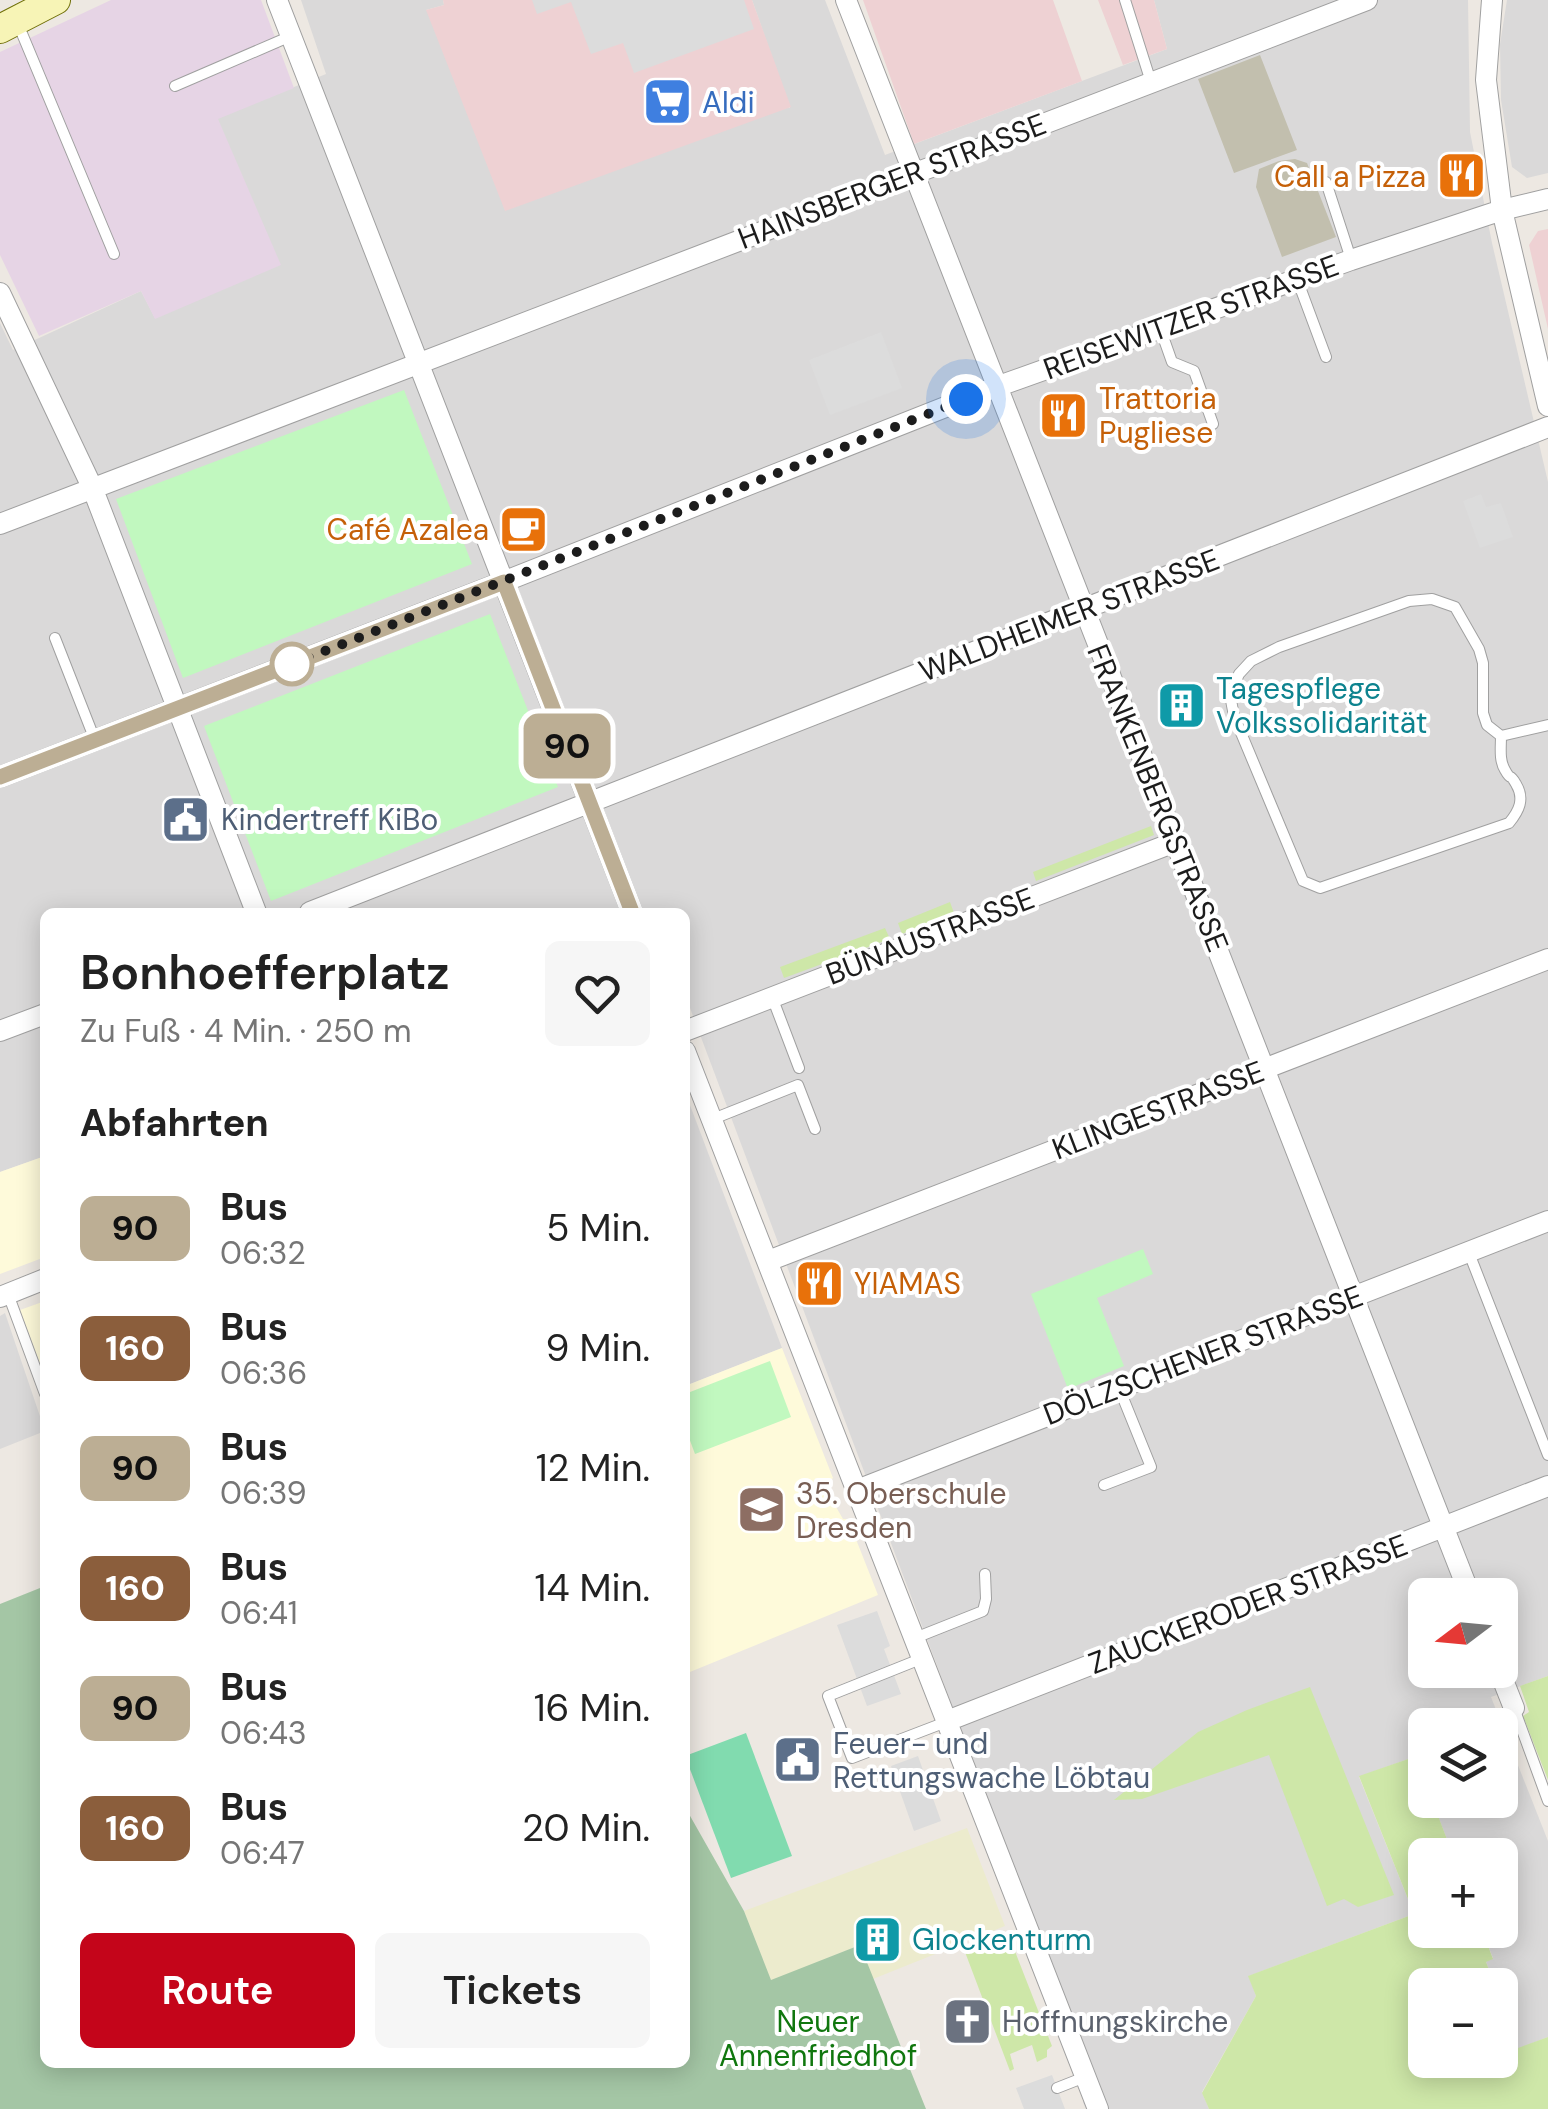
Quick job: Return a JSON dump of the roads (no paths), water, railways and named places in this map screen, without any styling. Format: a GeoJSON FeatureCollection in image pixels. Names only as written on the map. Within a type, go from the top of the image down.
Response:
{"type":"FeatureCollection","features":[{"type":"Feature","properties":{"kind":"main road"},"geometry":{"type":"LineString","coordinates":[[8,24],[56,0]]}},
{"type":"Feature","properties":{"kind":"street"},"geometry":{"type":"LineString","coordinates":[[277,0],[630,908]]}},
{"type":"Feature","properties":{"kind":"street","name":"FRANKENBERGSTRASSE"},"geometry":{"type":"LineString","coordinates":[[846,0],[1463,1578]]}},
{"type":"Feature","properties":{"kind":"street","name":"HAINSBERGER STRASSE"},"geometry":{"type":"LineString","coordinates":[[0,524],[1367,0]]}},
{"type":"Feature","properties":{"kind":"street"},"geometry":{"type":"LineString","coordinates":[[1492,0],[1486,80],[1502,210],[1548,406]]}},
{"type":"Feature","properties":{"kind":"street","name":"REISEWITZER STRASSE"},"geometry":{"type":"LineString","coordinates":[[0,776],[996,387],[1351,260],[1502,210],[1548,199]]}},
{"type":"Feature","properties":{"kind":"street"},"geometry":{"type":"LineString","coordinates":[[0,293],[92,487],[254,908]]}},
{"type":"Feature","properties":{"kind":"street","name":"WALDHEIMER STRASSE"},"geometry":{"type":"LineString","coordinates":[[320,908],[1548,427]]}},
{"type":"Feature","properties":{"kind":"street","name":"BÜNAUSTRASSE"},"geometry":{"type":"LineString","coordinates":[[690,1029],[1175,842]]}},
{"type":"Feature","properties":{"kind":"street","name":"KLINGESTRASSE"},"geometry":{"type":"LineString","coordinates":[[768,1260],[1548,959]]}},
{"type":"Feature","properties":{"kind":"street"},"geometry":{"type":"LineString","coordinates":[[0,1032],[40,1016]]}},
{"type":"Feature","properties":{"kind":"street"},"geometry":{"type":"LineString","coordinates":[[690,1064],[1098,2109]]}},
{"type":"Feature","properties":{"kind":"street","name":"DÖLZSCHENER STRASSE"},"geometry":{"type":"LineString","coordinates":[[857,1490],[1548,1221]]}},
{"type":"Feature","properties":{"kind":"street"},"geometry":{"type":"LineString","coordinates":[[4,1296],[40,1281]]}},
{"type":"Feature","properties":{"kind":"street","name":"ZAUCKERODER STRASSE"},"geometry":{"type":"LineString","coordinates":[[948,1721],[1548,1486]]}},
{"type":"Feature","properties":{"kind":"street"},"geometry":{"type":"LineString","coordinates":[[1506,1688],[1514,1708]]}},
{"type":"Feature","properties":{"kind":"lane"},"geometry":{"type":"LineString","coordinates":[[1124,0],[1151,82]]}},
{"type":"Feature","properties":{"kind":"lane"},"geometry":{"type":"LineString","coordinates":[[8,24],[114,254]]}},
{"type":"Feature","properties":{"kind":"lane"},"geometry":{"type":"LineString","coordinates":[[175,86],[291,36]]}},
{"type":"Feature","properties":{"kind":"lane"},"geometry":{"type":"LineString","coordinates":[[1326,182],[1351,260]]}},
{"type":"Feature","properties":{"kind":"lane"},"geometry":{"type":"LineString","coordinates":[[1297,279],[1326,357]]}},
{"type":"Feature","properties":{"kind":"lane"},"geometry":{"type":"LineString","coordinates":[[1160,328],[1172,362],[1194,372],[1213,424]]}},
{"type":"Feature","properties":{"kind":"lane"},"geometry":{"type":"LineString","coordinates":[[1432,599],[1455,607],[1479,649],[1487,725],[1501,736],[1501,758],[1521,797],[1519,811],[1509,823],[1320,888],[1303,881],[1234,716],[1230,694],[1239,674],[1251,661],[1279,647],[1408,601],[1432,599]]}},
{"type":"Feature","properties":{"kind":"lane"},"geometry":{"type":"LineString","coordinates":[[55,638],[94,740]]}},
{"type":"Feature","properties":{"kind":"lane"},"geometry":{"type":"LineString","coordinates":[[1501,736],[1548,725]]}},
{"type":"Feature","properties":{"kind":"lane"},"geometry":{"type":"LineString","coordinates":[[772,997],[799,1068]]}},
{"type":"Feature","properties":{"kind":"lane"},"geometry":{"type":"LineString","coordinates":[[713,1119],[798,1085],[814,1129]]}},
{"type":"Feature","properties":{"kind":"lane"},"geometry":{"type":"LineString","coordinates":[[1469,1252],[1548,1456]]}},
{"type":"Feature","properties":{"kind":"lane"},"geometry":{"type":"LineString","coordinates":[[4,1296],[40,1382]]}},
{"type":"Feature","properties":{"kind":"lane"},"geometry":{"type":"LineString","coordinates":[[1104,1485],[1151,1466],[1119,1388]]}},
{"type":"Feature","properties":{"kind":"lane"},"geometry":{"type":"LineString","coordinates":[[915,1638],[982,1611],[986,1599],[984,1574]]}},
{"type":"Feature","properties":{"kind":"lane"},"geometry":{"type":"LineString","coordinates":[[923,1658],[828,1696],[852,1758],[948,1721]]}},
{"type":"Feature","properties":{"kind":"lane"},"geometry":{"type":"LineString","coordinates":[[1518,1719],[1548,1801]]}},
{"type":"Feature","properties":{"kind":"lane"},"geometry":{"type":"LineString","coordinates":[[1057,2088],[1086,2077]]}},
{"type":"Feature","properties":{"kind":"place","name":"Aldi"},"geometry":{"type":"Point","coordinates":[667,102]}},
{"type":"Feature","properties":{"kind":"place","name":"Call a Pizza"},"geometry":{"type":"Point","coordinates":[1461,176]}},
{"type":"Feature","properties":{"kind":"place","name":"Trattoria Pugliese"},"geometry":{"type":"Point","coordinates":[1064,415]}},
{"type":"Feature","properties":{"kind":"place","name":"Café Azalea"},"geometry":{"type":"Point","coordinates":[524,529]}},
{"type":"Feature","properties":{"kind":"place","name":"Tagespflege Volkssolidarität"},"geometry":{"type":"Point","coordinates":[1181,705]}},
{"type":"Feature","properties":{"kind":"place","name":"Kindertreff KiBo"},"geometry":{"type":"Point","coordinates":[186,819]}},
{"type":"Feature","properties":{"kind":"place","name":"YIAMAS"},"geometry":{"type":"Point","coordinates":[819,1283]}},
{"type":"Feature","properties":{"kind":"place","name":"35. Oberschule Dresden"},"geometry":{"type":"Point","coordinates":[761,1510]}},
{"type":"Feature","properties":{"kind":"place","name":"Feuer- und Rettungswache Löbtau"},"geometry":{"type":"Point","coordinates":[798,1760]}},
{"type":"Feature","properties":{"kind":"place","name":"Glockenturm"},"geometry":{"type":"Point","coordinates":[877,1939]}},
{"type":"Feature","properties":{"kind":"place","name":"Hoffnungskirche"},"geometry":{"type":"Point","coordinates":[967,2021]}},
{"type":"Feature","properties":{"kind":"park label","name":"Neuer Annenfriedhof"},"geometry":{"type":"Point","coordinates":[818,2038]}}]}
